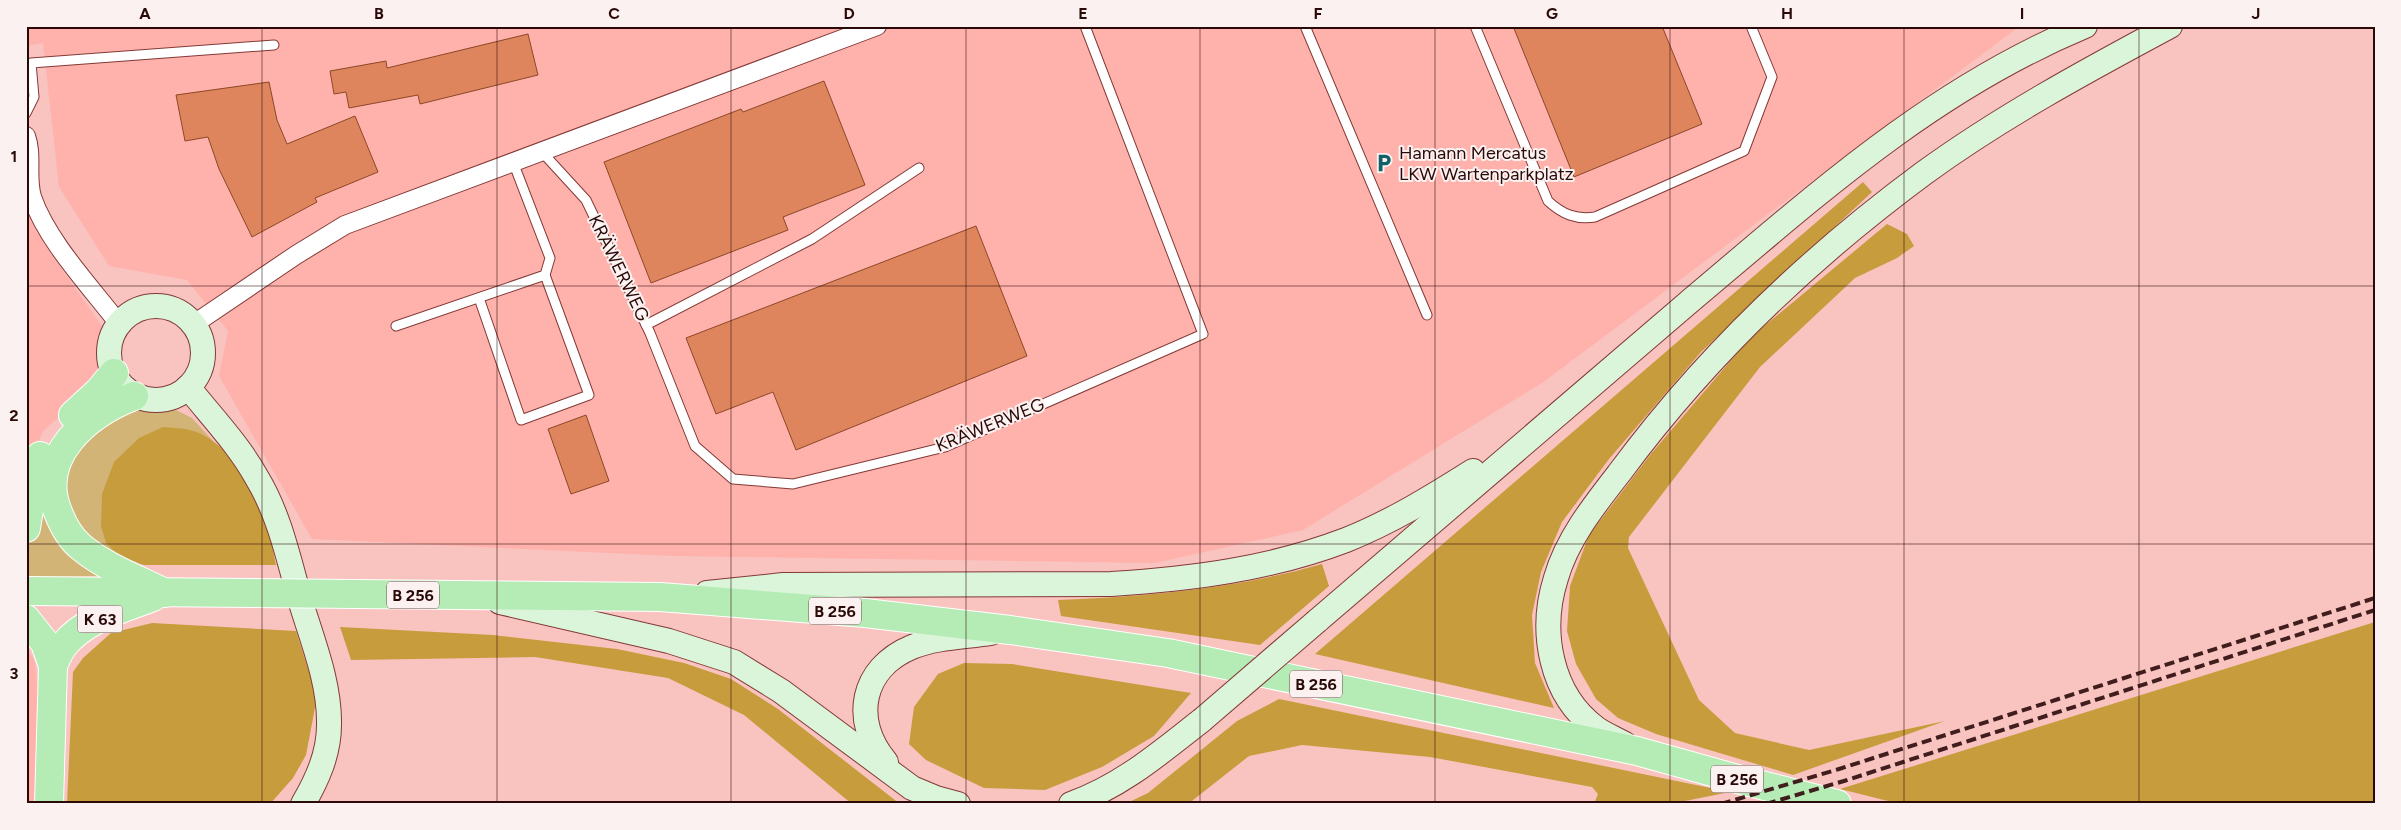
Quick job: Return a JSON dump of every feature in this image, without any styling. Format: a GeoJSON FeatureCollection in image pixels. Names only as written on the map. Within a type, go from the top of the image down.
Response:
{"type":"FeatureCollection","features":[{"type":"Feature","properties":{"kind":"main road"},"geometry":{"type":"LineString","coordinates":[[1072,804],[1107,789],[1127,777],[1202,720],[1542,427],[1863,156],[1950,96],[2030,50],[2085,26]]}},
{"type":"Feature","properties":{"kind":"main road"},"geometry":{"type":"LineString","coordinates":[[1637,751],[1598,729],[1581,715],[1558,678],[1548,636],[1551,596],[1558,570],[1577,534],[1604,492],[1645,438],[1703,371],[1788,284],[1830,248],[1926,172],[1982,134],[2037,99],[2170,26]]}},
{"type":"Feature","properties":{"kind":"main road"},"geometry":{"type":"LineString","coordinates":[[156,306],[175,309],[194,324],[202,342],[203,352],[199,372],[188,387],[171,397],[157,400],[134,396],[125,390],[110,363],[109,348],[113,332],[127,315],[138,309],[156,306]]}},
{"type":"Feature","properties":{"kind":"main road"},"geometry":{"type":"LineString","coordinates":[[26,528],[36,467],[40,455],[58,429],[114,373]]}},
{"type":"Feature","properties":{"kind":"main road"},"geometry":{"type":"LineString","coordinates":[[188,387],[244,457],[267,496],[278,524],[320,667],[330,725],[328,746],[322,768],[303,804]]}},
{"type":"Feature","properties":{"kind":"main road"},"geometry":{"type":"LineString","coordinates":[[134,396],[97,414],[71,439],[57,462],[51,486],[60,519],[68,533],[80,546],[108,565],[165,593]]}},
{"type":"Feature","properties":{"kind":"main road"},"geometry":{"type":"LineString","coordinates":[[660,597],[782,585],[1111,584],[1170,580],[1262,566],[1338,542],[1390,520],[1430,498],[1542,427]]}},
{"type":"Feature","properties":{"kind":"main road","name":"B 256"},"geometry":{"type":"LineString","coordinates":[[26,591],[660,597],[865,613],[1010,630],[1168,653],[1637,751],[1837,804]]}},
{"type":"Feature","properties":{"kind":"main road","name":"K 63"},"geometry":{"type":"LineString","coordinates":[[49,804],[53,666],[62,647],[73,636],[90,624],[165,593]]}},
{"type":"Feature","properties":{"kind":"main road"},"geometry":{"type":"LineString","coordinates":[[472,596],[669,641],[734,662],[781,691],[912,788],[936,798],[958,804]]}},
{"type":"Feature","properties":{"kind":"main road"},"geometry":{"type":"LineString","coordinates":[[26,619],[45,643],[53,666]]}},
{"type":"Feature","properties":{"kind":"main road"},"geometry":{"type":"LineString","coordinates":[[912,788],[877,752],[869,736],[865,722],[866,705],[869,689],[876,675],[898,655],[924,643],[1010,630]]}},
{"type":"Feature","properties":{"kind":"street"},"geometry":{"type":"LineString","coordinates":[[194,324],[296,255],[345,225],[877,26]]}},
{"type":"Feature","properties":{"kind":"street"},"geometry":{"type":"LineString","coordinates":[[26,136],[30,146],[32,195],[46,229],[119,324]]}},
{"type":"Feature","properties":{"kind":"lane","name":"KRÄWERWEG"},"geometry":{"type":"LineString","coordinates":[[542,152],[586,200],[646,325],[695,446],[733,479],[793,484],[945,446],[1203,334],[1085,26]]}},
{"type":"Feature","properties":{"kind":"lane"},"geometry":{"type":"LineString","coordinates":[[1306,26],[1427,315]]}},
{"type":"Feature","properties":{"kind":"lane"},"geometry":{"type":"LineString","coordinates":[[1475,26],[1548,201],[1557,209],[1582,220],[1596,217],[1744,152],[1772,77],[1751,26]]}},
{"type":"Feature","properties":{"kind":"lane"},"geometry":{"type":"LineString","coordinates":[[26,113],[34,97],[31,63],[274,45]]}},
{"type":"Feature","properties":{"kind":"lane"},"geometry":{"type":"LineString","coordinates":[[479,298],[521,420],[589,395],[545,275],[550,258],[513,162]]}},
{"type":"Feature","properties":{"kind":"lane"},"geometry":{"type":"LineString","coordinates":[[646,325],[812,239],[920,168]]}},
{"type":"Feature","properties":{"kind":"lane"},"geometry":{"type":"LineString","coordinates":[[396,326],[545,275]]}},
{"type":"Feature","properties":{"kind":"shaded area"},"geometry":{"type":"Polygon","coordinates":[[[26,26],[2020,26],[1542,383],[1303,530],[1155,563],[673,556],[312,539],[219,376],[228,331],[187,280],[109,266],[59,187],[43,43],[26,46],[26,26]]]}},
{"type":"Feature","properties":{"kind":"shaded area"},"geometry":{"type":"Polygon","coordinates":[[[1863,182],[1872,192],[1701,352],[1609,459],[1562,522],[1541,572],[1532,615],[1535,663],[1554,708],[1315,654],[1863,182]]]}},
{"type":"Feature","properties":{"kind":"shaded area"},"geometry":{"type":"Polygon","coordinates":[[[26,203],[49,251],[102,326],[99,371],[90,390],[43,431],[26,469],[26,203]]]}},
{"type":"Feature","properties":{"kind":"shaded area"},"geometry":{"type":"Polygon","coordinates":[[[1887,224],[1907,234],[1914,246],[1897,258],[1855,278],[1760,367],[1629,537],[1628,548],[1699,700],[1735,733],[1809,750],[1945,721],[1793,775],[1656,734],[1618,718],[1596,699],[1576,664],[1567,631],[1570,586],[1589,535],[1650,455],[1750,338],[1887,224]]]}},
{"type":"Feature","properties":{"kind":"shaded area"},"geometry":{"type":"Polygon","coordinates":[[[133,405],[153,409],[172,408],[192,418],[214,442],[191,430],[118,555],[144,565],[117,561],[70,524],[59,466],[71,444],[133,405]]]}},
{"type":"Feature","properties":{"kind":"shaded area"},"geometry":{"type":"Polygon","coordinates":[[[163,427],[180,428],[204,435],[228,455],[249,483],[257,498],[269,532],[276,565],[144,565],[118,555],[106,543],[101,526],[102,494],[114,462],[139,438],[163,427]]]}},
{"type":"Feature","properties":{"kind":"shaded area"},"geometry":{"type":"Polygon","coordinates":[[[38,490],[114,576],[26,577],[26,542],[30,536],[38,490]]]}},
{"type":"Feature","properties":{"kind":"shaded area"},"geometry":{"type":"Polygon","coordinates":[[[1322,564],[1329,586],[1260,645],[1061,616],[1058,600],[1191,590],[1256,580],[1322,564]]]}},
{"type":"Feature","properties":{"kind":"shaded area"},"geometry":{"type":"Polygon","coordinates":[[[2375,622],[2375,804],[1900,804],[1840,789],[2375,622]]]}},
{"type":"Feature","properties":{"kind":"shaded area"},"geometry":{"type":"Polygon","coordinates":[[[152,623],[296,631],[317,697],[306,755],[293,778],[270,804],[67,804],[73,672],[83,658],[111,633],[152,623]]]}},
{"type":"Feature","properties":{"kind":"shaded area"},"geometry":{"type":"Polygon","coordinates":[[[340,627],[493,635],[617,649],[684,663],[731,679],[778,709],[900,804],[852,804],[744,715],[668,678],[535,657],[351,660],[340,627]]]}},
{"type":"Feature","properties":{"kind":"shaded area"},"geometry":{"type":"Polygon","coordinates":[[[26,648],[34,659],[40,704],[34,804],[26,804],[26,648]]]}},
{"type":"Feature","properties":{"kind":"shaded area"},"geometry":{"type":"Polygon","coordinates":[[[964,663],[1012,664],[1191,693],[1154,736],[1102,767],[1045,790],[984,788],[926,760],[909,744],[914,707],[938,674],[964,663]]]}},
{"type":"Feature","properties":{"kind":"shaded area"},"geometry":{"type":"Polygon","coordinates":[[[1279,699],[1730,792],[1670,804],[1594,804],[1598,794],[1592,787],[1430,757],[1302,745],[1249,756],[1188,804],[1125,804],[1148,793],[1237,721],[1279,699]]]}},
{"type":"Feature","properties":{"kind":"building"},"geometry":{"type":"Polygon","coordinates":[[[1513,26],[1662,26],[1702,124],[1574,177],[1513,26]]]}},
{"type":"Feature","properties":{"kind":"building"},"geometry":{"type":"Polygon","coordinates":[[[528,34],[538,75],[420,104],[418,95],[349,108],[346,92],[334,94],[330,71],[386,61],[387,68],[528,34]]]}},
{"type":"Feature","properties":{"kind":"building"},"geometry":{"type":"Polygon","coordinates":[[[824,81],[865,185],[783,217],[788,230],[651,283],[604,162],[741,109],[743,112],[824,81]]]}},
{"type":"Feature","properties":{"kind":"building"},"geometry":{"type":"Polygon","coordinates":[[[269,82],[277,120],[287,144],[355,116],[378,172],[315,198],[317,202],[252,237],[219,169],[208,137],[185,141],[176,95],[269,82]]]}},
{"type":"Feature","properties":{"kind":"building"},"geometry":{"type":"Polygon","coordinates":[[[976,226],[1027,356],[796,450],[773,392],[716,414],[686,338],[976,226]]]}},
{"type":"Feature","properties":{"kind":"building"},"geometry":{"type":"Polygon","coordinates":[[[586,415],[609,481],[571,494],[548,429],[586,415]]]}},
{"type":"Feature","properties":{"kind":"railway"},"geometry":{"type":"LineString","coordinates":[[1721,804],[1839,769],[2375,598]]}},
{"type":"Feature","properties":{"kind":"railway"},"geometry":{"type":"LineString","coordinates":[[1766,804],[1844,781],[2375,610]]}},
{"type":"Feature","properties":{"kind":"place","name":"Hamann Mercatus LKW Wartenparkplatz"},"geometry":{"type":"Point","coordinates":[1384,163]}}]}
